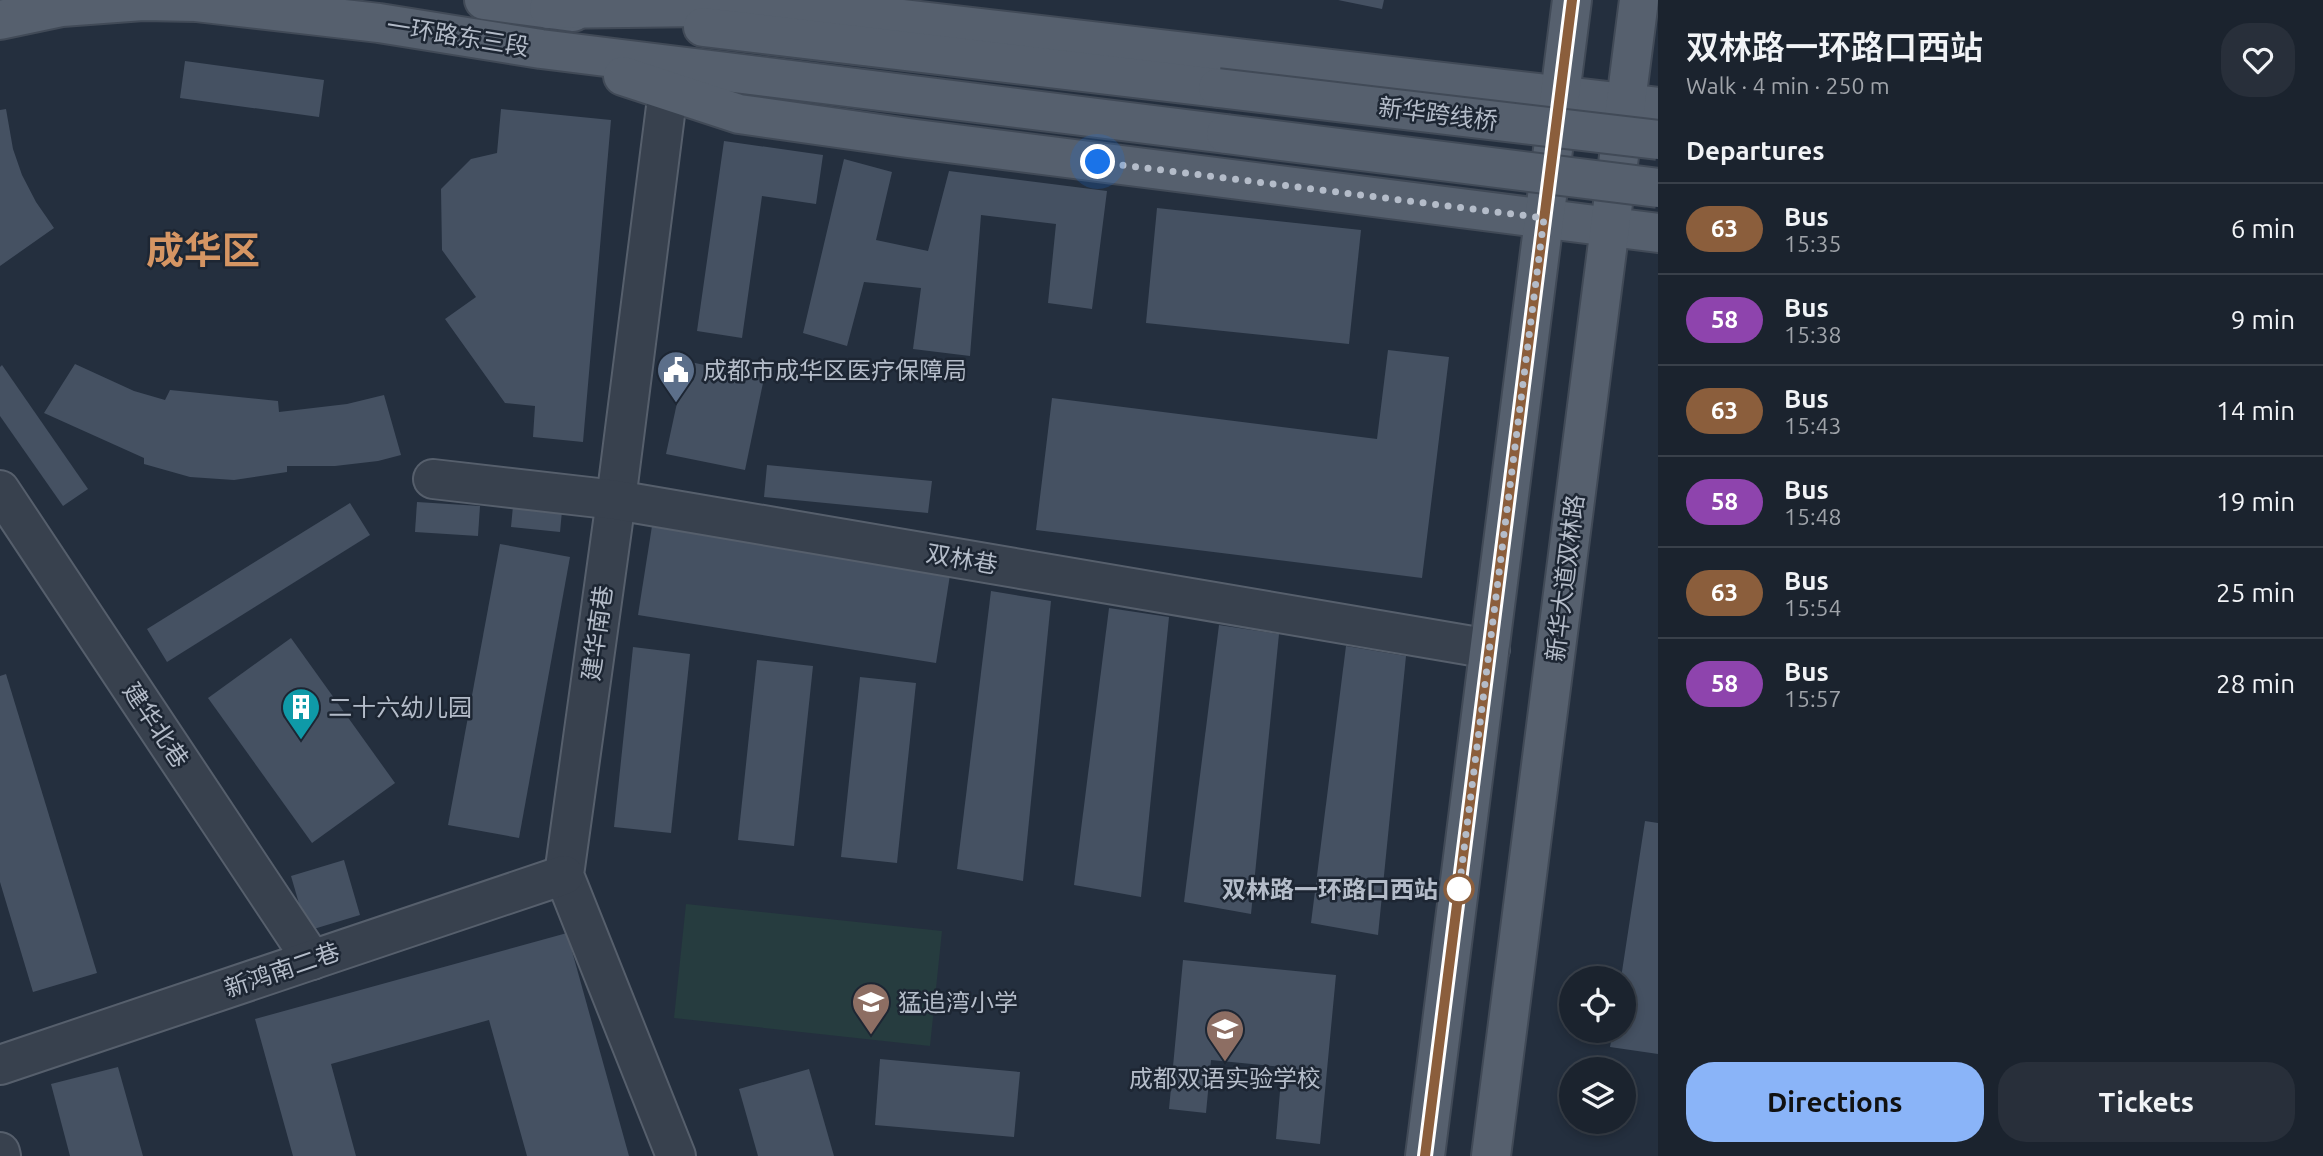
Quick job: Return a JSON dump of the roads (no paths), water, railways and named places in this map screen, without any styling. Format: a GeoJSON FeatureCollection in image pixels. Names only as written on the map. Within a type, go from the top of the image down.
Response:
{"type":"FeatureCollection","features":[{"type":"Feature","properties":{"kind":"main road","name":"一环路东三段"},"geometry":{"type":"LineString","coordinates":[[484,0],[548,9]]}},
{"type":"Feature","properties":{"kind":"main road"},"geometry":{"type":"LineString","coordinates":[[1425,1156],[1572,0]]}},
{"type":"Feature","properties":{"kind":"main road","name":"新华大道双林路"},"geometry":{"type":"LineString","coordinates":[[1491,1156],[1609,228],[1642,105],[1639,0]]}},
{"type":"Feature","properties":{"kind":"main road","name":"一环路东三段"},"geometry":{"type":"LineString","coordinates":[[0,20],[62,7],[143,1],[196,2],[379,23],[541,49]]}},
{"type":"Feature","properties":{"kind":"main road"},"geometry":{"type":"LineString","coordinates":[[548,9],[791,6],[1642,105]]}},
{"type":"Feature","properties":{"kind":"main road","name":"新华跨线桥"},"geometry":{"type":"LineString","coordinates":[[548,9],[1658,140]]}},
{"type":"Feature","properties":{"kind":"main road","name":"新华跨线桥"},"geometry":{"type":"LineString","coordinates":[[541,49],[1658,188]]}},
{"type":"Feature","properties":{"kind":"main road"},"geometry":{"type":"LineString","coordinates":[[541,49],[739,114],[1658,233]]}},
{"type":"Feature","properties":{"kind":"street","name":"建华南巷"},"geometry":{"type":"LineString","coordinates":[[668,91],[616,500],[564,875],[676,1156]]}},
{"type":"Feature","properties":{"kind":"street","name":"双林巷"},"geometry":{"type":"LineString","coordinates":[[433,479],[616,500],[1490,649]]}},
{"type":"Feature","properties":{"kind":"street","name":"建华北巷"},"geometry":{"type":"LineString","coordinates":[[0,490],[312,960]]}},
{"type":"Feature","properties":{"kind":"street","name":"新鸿南二巷"},"geometry":{"type":"LineString","coordinates":[[0,1065],[564,875]]}},
{"type":"Feature","properties":{"kind":"place","name":"成都市成华区医疗保障局"},"geometry":{"type":"Point","coordinates":[676,404]}},
{"type":"Feature","properties":{"kind":"place","name":"二十六幼儿园"},"geometry":{"type":"Point","coordinates":[301,741]}},
{"type":"Feature","properties":{"kind":"place","name":"双林路一环路口西站"},"geometry":{"type":"Point","coordinates":[1459,889]}},
{"type":"Feature","properties":{"kind":"place","name":"猛追湾小学"},"geometry":{"type":"Point","coordinates":[871,1036]}},
{"type":"Feature","properties":{"kind":"place","name":"成都双语实验学校"},"geometry":{"type":"Point","coordinates":[1225,1063]}},
{"type":"Feature","properties":{"kind":"district","name":"成华区"},"geometry":{"type":"Point","coordinates":[203,250]}}]}
